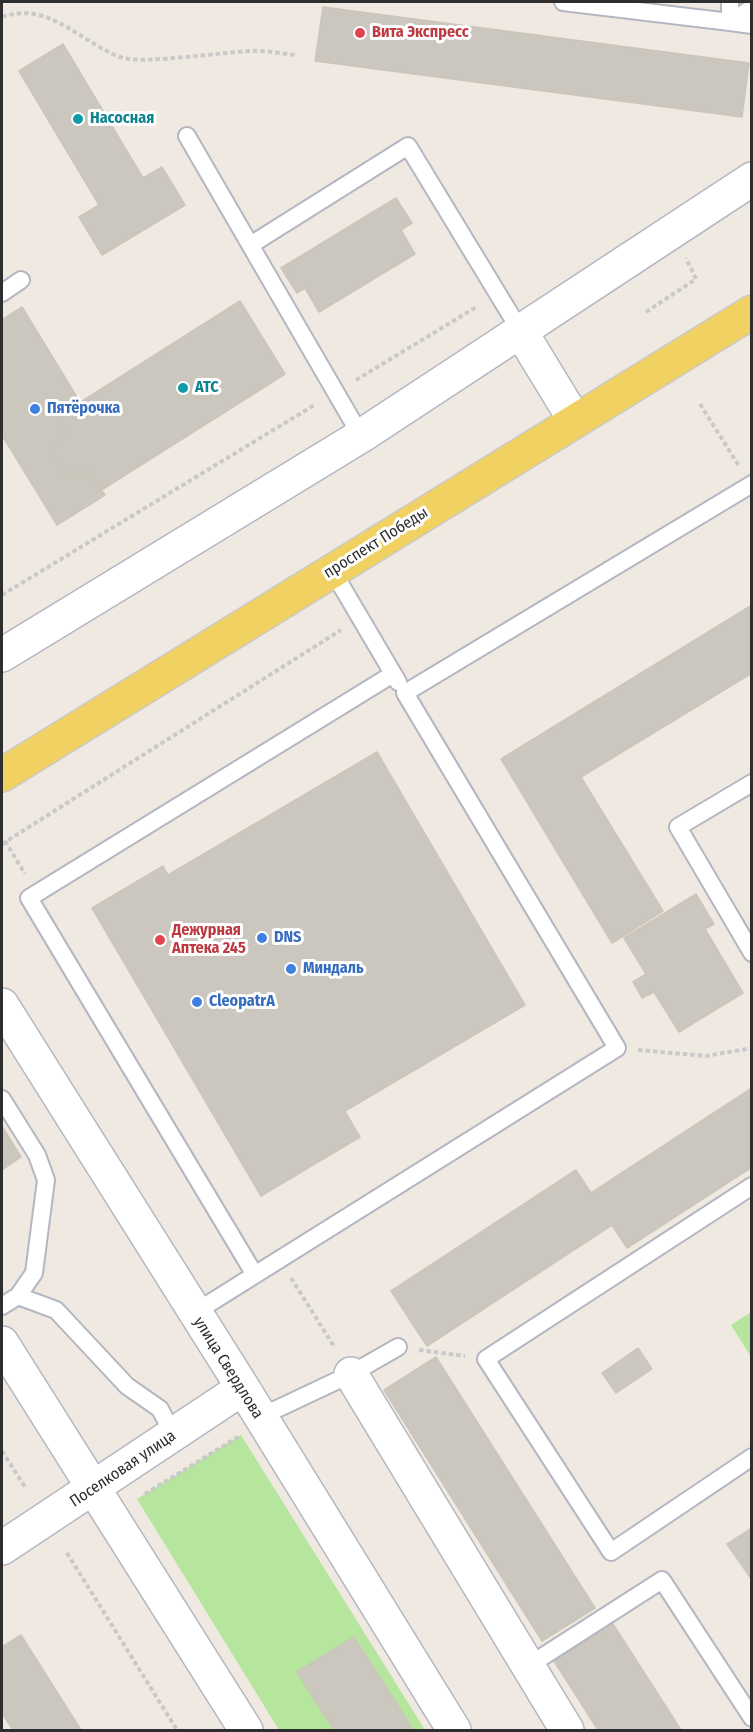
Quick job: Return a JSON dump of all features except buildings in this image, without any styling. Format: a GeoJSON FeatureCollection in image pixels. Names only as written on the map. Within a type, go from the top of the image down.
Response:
{"type":"FeatureCollection","features":[{"type":"Feature","properties":{"kind":"main road","name":"проспект Победы"},"geometry":{"type":"LineString","coordinates":[[2,775],[574,419],[752,312]]}},
{"type":"Feature","properties":{"kind":"street"},"geometry":{"type":"LineString","coordinates":[[2,655],[361,436],[752,179]]}},
{"type":"Feature","properties":{"kind":"street"},"geometry":{"type":"LineString","coordinates":[[521,332],[574,419]]}},
{"type":"Feature","properties":{"kind":"street","name":"улица Свердлова"},"geometry":{"type":"LineString","coordinates":[[2,1005],[243,1389],[250,1426],[454,1731]]}},
{"type":"Feature","properties":{"kind":"street"},"geometry":{"type":"LineString","coordinates":[[2,1343],[246,1731]]}},
{"type":"Feature","properties":{"kind":"street"},"geometry":{"type":"LineString","coordinates":[[351,1374],[567,1731]]}},
{"type":"Feature","properties":{"kind":"street","name":"Поселковая улица"},"geometry":{"type":"LineString","coordinates":[[2,1548],[243,1389]]}},
{"type":"Feature","properties":{"kind":"lane"},"geometry":{"type":"LineString","coordinates":[[563,2],[752,25]]}},
{"type":"Feature","properties":{"kind":"lane"},"geometry":{"type":"LineString","coordinates":[[730,2],[730,22]]}},
{"type":"Feature","properties":{"kind":"lane"},"geometry":{"type":"LineString","coordinates":[[730,22],[752,8]]}},
{"type":"Feature","properties":{"kind":"lane"},"geometry":{"type":"LineString","coordinates":[[188,136],[361,436]]}},
{"type":"Feature","properties":{"kind":"lane"},"geometry":{"type":"LineString","coordinates":[[252,244],[408,146],[521,332]]}},
{"type":"Feature","properties":{"kind":"lane"},"geometry":{"type":"LineString","coordinates":[[2,293],[21,280]]}},
{"type":"Feature","properties":{"kind":"lane"},"geometry":{"type":"LineString","coordinates":[[405,693],[751,484]]}},
{"type":"Feature","properties":{"kind":"lane"},"geometry":{"type":"LineString","coordinates":[[194,1313],[617,1048],[332,570]]}},
{"type":"Feature","properties":{"kind":"lane"},"geometry":{"type":"LineString","coordinates":[[255,1275],[29,898],[393,674]]}},
{"type":"Feature","properties":{"kind":"lane"},"geometry":{"type":"LineString","coordinates":[[752,783],[678,827],[752,953]]}},
{"type":"Feature","properties":{"kind":"lane"},"geometry":{"type":"LineString","coordinates":[[2,1099],[37,1155],[46,1180],[34,1273],[18,1296],[2,1306]]}},
{"type":"Feature","properties":{"kind":"lane"},"geometry":{"type":"LineString","coordinates":[[752,1186],[486,1359],[611,1552],[752,1457]]}},
{"type":"Feature","properties":{"kind":"lane"},"geometry":{"type":"LineString","coordinates":[[18,1296],[56,1310],[127,1386],[160,1409],[174,1434]]}},
{"type":"Feature","properties":{"kind":"lane"},"geometry":{"type":"LineString","coordinates":[[250,1426],[398,1347]]}},
{"type":"Feature","properties":{"kind":"lane"},"geometry":{"type":"LineString","coordinates":[[528,1666],[662,1580],[752,1718]]}},
{"type":"Feature","properties":{"kind":"path"},"geometry":{"type":"LineString","coordinates":[[2,17],[30,12],[68,26],[101,48],[125,58],[255,50],[297,55]]}},
{"type":"Feature","properties":{"kind":"path"},"geometry":{"type":"LineString","coordinates":[[646,312],[696,279],[681,247]]}},
{"type":"Feature","properties":{"kind":"path"},"geometry":{"type":"LineString","coordinates":[[2,595],[497,295]]}},
{"type":"Feature","properties":{"kind":"path"},"geometry":{"type":"LineString","coordinates":[[700,404],[751,484]]}},
{"type":"Feature","properties":{"kind":"path"},"geometry":{"type":"LineString","coordinates":[[36,893],[3,842],[360,619]]}},
{"type":"Feature","properties":{"kind":"path"},"geometry":{"type":"LineString","coordinates":[[617,1048],[706,1056],[752,1048]]}},
{"type":"Feature","properties":{"kind":"path"},"geometry":{"type":"LineString","coordinates":[[280,1259],[351,1374]]}},
{"type":"Feature","properties":{"kind":"path"},"geometry":{"type":"LineString","coordinates":[[398,1347],[486,1359]]}},
{"type":"Feature","properties":{"kind":"path"},"geometry":{"type":"LineString","coordinates":[[136,1499],[250,1426]]}},
{"type":"Feature","properties":{"kind":"path"},"geometry":{"type":"LineString","coordinates":[[2,1451],[25,1487]]}},
{"type":"Feature","properties":{"kind":"path"},"geometry":{"type":"LineString","coordinates":[[67,1552],[177,1731]]}},
{"type":"Feature","properties":{"kind":"green space"},"geometry":{"type":"Polygon","coordinates":[[[751,1312],[751,1357],[731,1325],[751,1312]]]}},
{"type":"Feature","properties":{"kind":"green space"},"geometry":{"type":"Polygon","coordinates":[[[241,1435],[425,1730],[279,1730],[137,1499],[241,1435]]]}},
{"type":"Feature","properties":{"kind":"place","name":"Вита Экспресс"},"geometry":{"type":"Point","coordinates":[360,33]}},
{"type":"Feature","properties":{"kind":"place","name":"Насосная"},"geometry":{"type":"Point","coordinates":[78,119]}},
{"type":"Feature","properties":{"kind":"place","name":"АТС"},"geometry":{"type":"Point","coordinates":[183,388]}},
{"type":"Feature","properties":{"kind":"place","name":"Пятёрочка"},"geometry":{"type":"Point","coordinates":[35,409]}},
{"type":"Feature","properties":{"kind":"place","name":"DNS"},"geometry":{"type":"Point","coordinates":[262,938]}},
{"type":"Feature","properties":{"kind":"place","name":"Дежурная Аптека 245"},"geometry":{"type":"Point","coordinates":[160,940]}},
{"type":"Feature","properties":{"kind":"place","name":"Миндаль"},"geometry":{"type":"Point","coordinates":[291,969]}},
{"type":"Feature","properties":{"kind":"place","name":"CleopatrA"},"geometry":{"type":"Point","coordinates":[197,1002]}}]}
